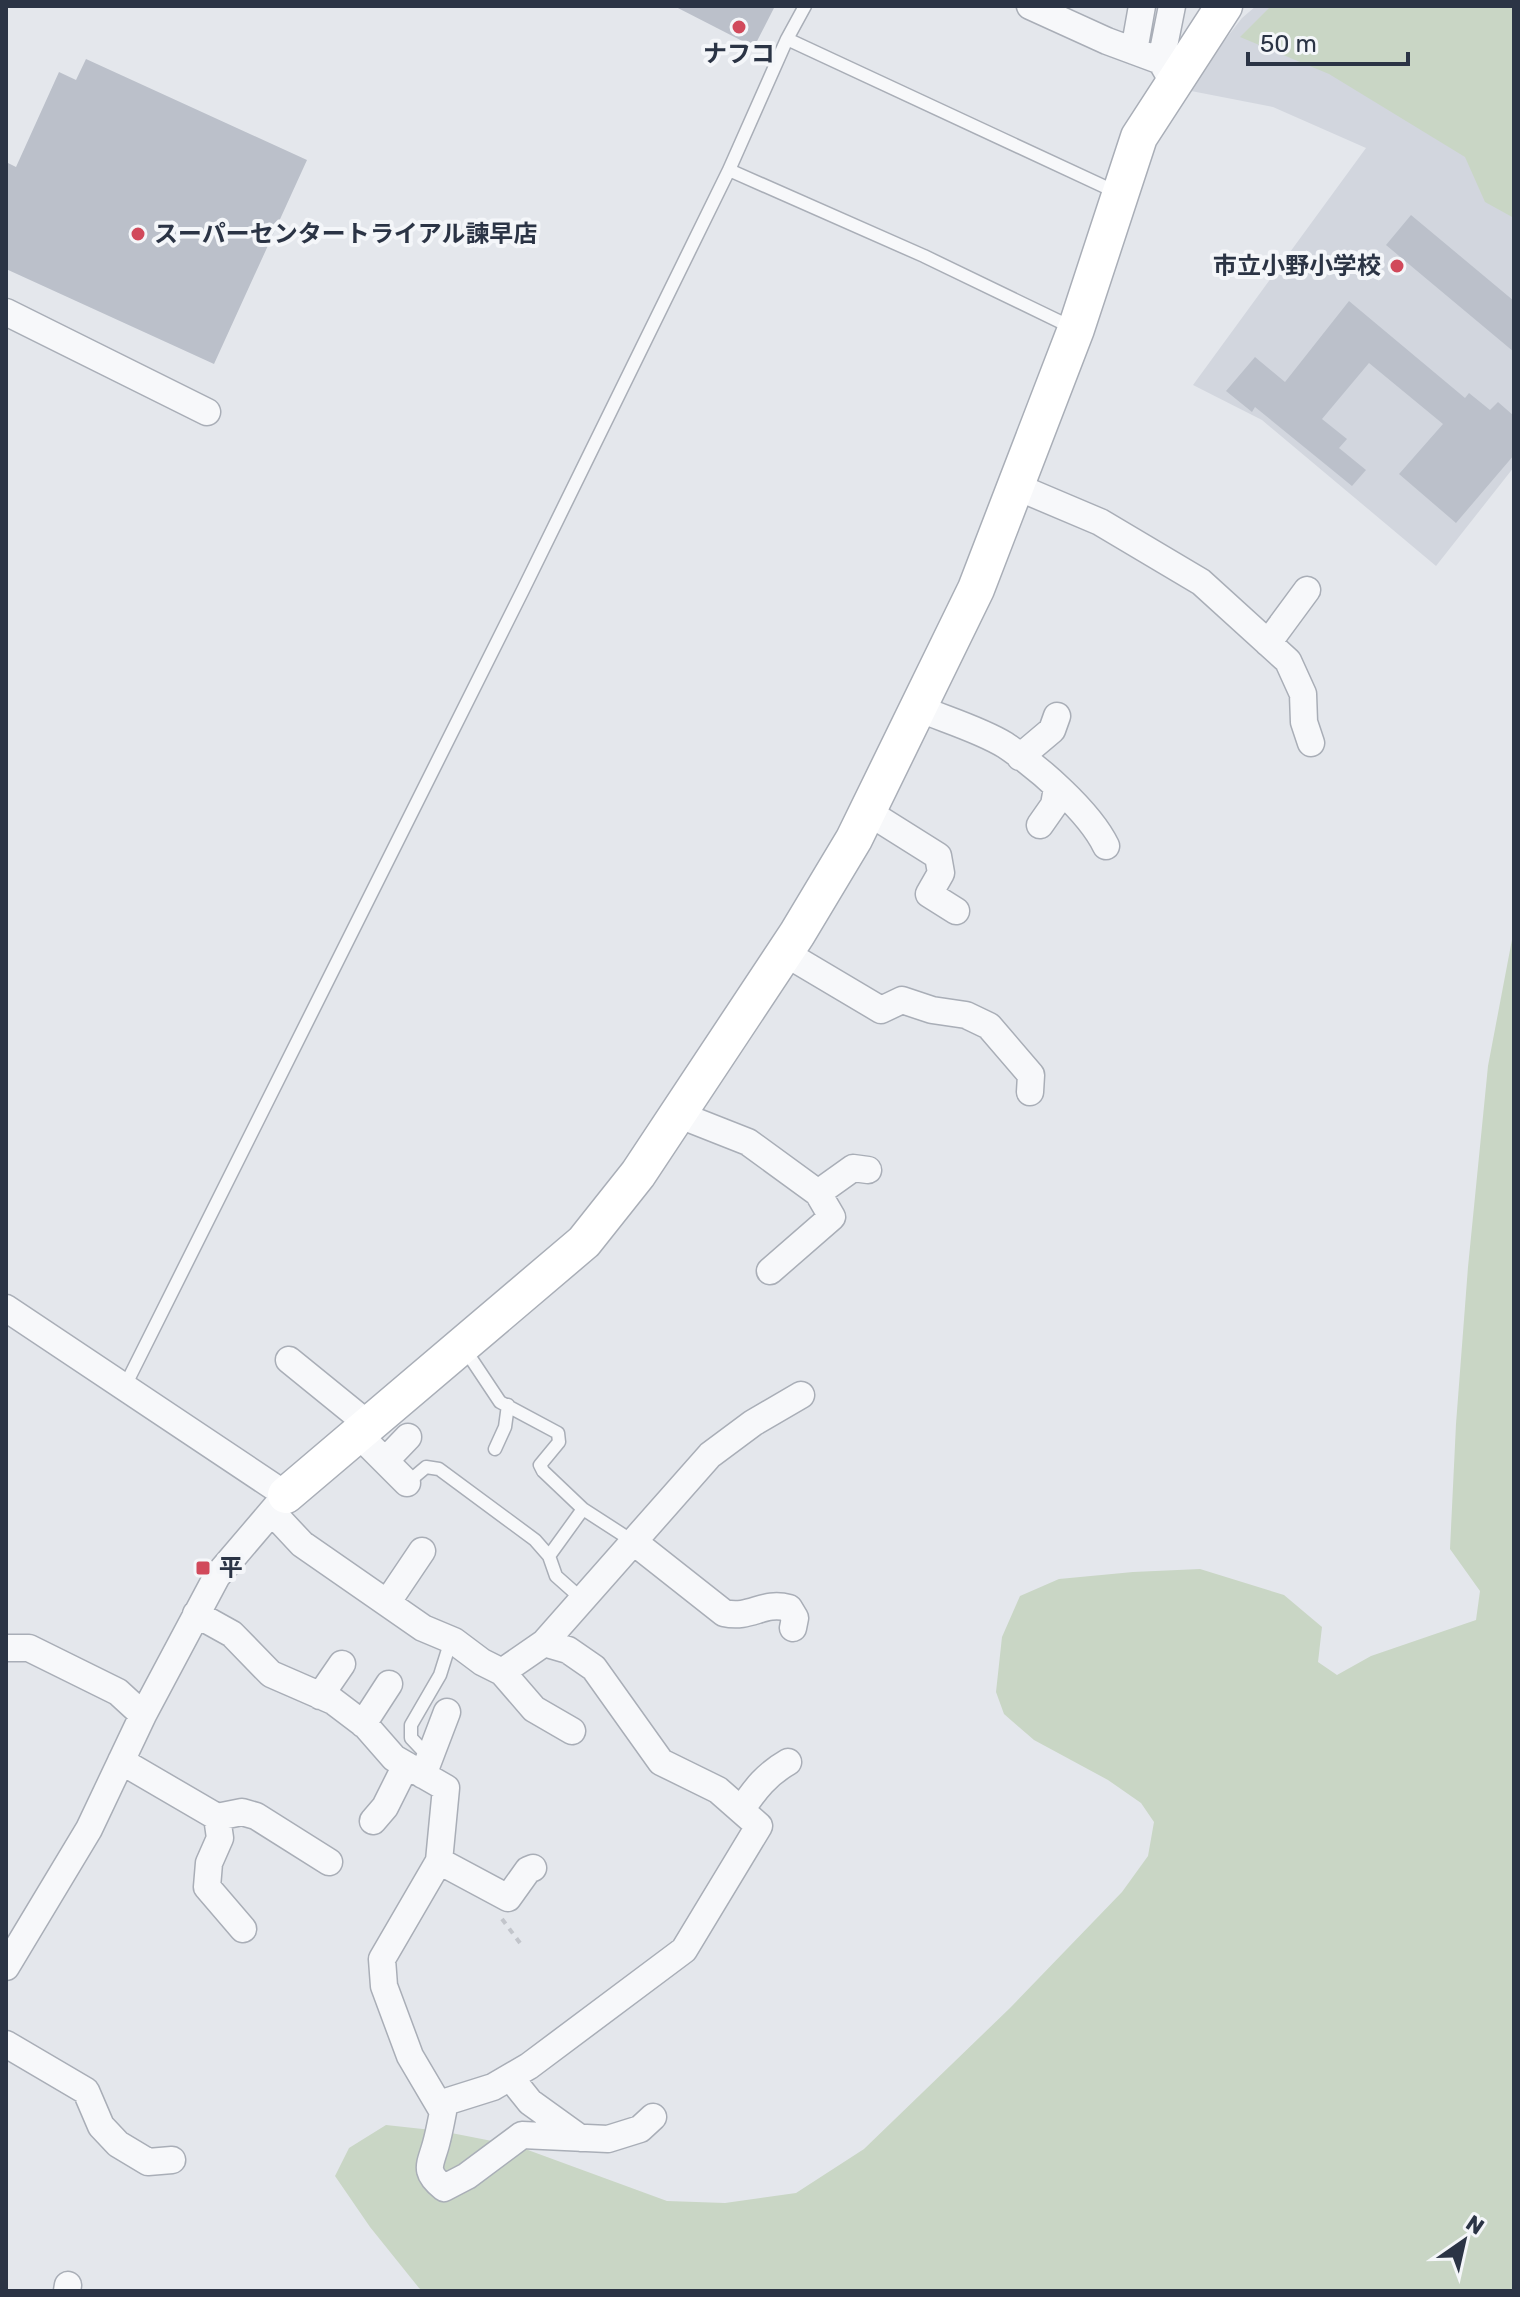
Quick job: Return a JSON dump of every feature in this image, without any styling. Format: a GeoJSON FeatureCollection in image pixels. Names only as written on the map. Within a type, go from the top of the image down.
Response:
{"type":"FeatureCollection","features":[{"type":"Feature","properties":{"kind":"street"},"geometry":{"type":"LineString","coordinates":[[1030,6],[1134,51],[1167,71]]}},
{"type":"Feature","properties":{"kind":"street"},"geometry":{"type":"LineString","coordinates":[[1134,51],[1142,6]]}},
{"type":"Feature","properties":{"kind":"street"},"geometry":{"type":"LineString","coordinates":[[1167,71],[1172,6]]}},
{"type":"Feature","properties":{"kind":"street"},"geometry":{"type":"LineString","coordinates":[[6,1967],[89,1829],[143,1715],[217,1576],[279,1504],[584,1242],[638,1174],[785,953],[854,839],[976,589],[1076,329],[1119,192],[1167,71],[1224,6]]}},
{"type":"Feature","properties":{"kind":"street"},"geometry":{"type":"LineString","coordinates":[[6,312],[207,412]]}},
{"type":"Feature","properties":{"kind":"street"},"geometry":{"type":"LineString","coordinates":[[1015,486],[1100,522],[1201,582],[1288,661],[1303,694],[1304,722],[1311,743]]}},
{"type":"Feature","properties":{"kind":"street"},"geometry":{"type":"LineString","coordinates":[[1268,643],[1307,590]]}},
{"type":"Feature","properties":{"kind":"street"},"geometry":{"type":"LineString","coordinates":[[918,708],[1003,744],[1057,788],[1097,828],[1106,846]]}},
{"type":"Feature","properties":{"kind":"street"},"geometry":{"type":"LineString","coordinates":[[1020,757],[1052,730],[1057,716]]}},
{"type":"Feature","properties":{"kind":"street"},"geometry":{"type":"LineString","coordinates":[[1040,825],[1054,805],[1057,788]]}},
{"type":"Feature","properties":{"kind":"street"},"geometry":{"type":"LineString","coordinates":[[868,812],[938,856],[941,873],[929,894],[956,911]]}},
{"type":"Feature","properties":{"kind":"street"},"geometry":{"type":"LineString","coordinates":[[785,953],[881,1010],[902,1000],[932,1010],[966,1015],[989,1026],[1031,1075],[1030,1092]]}},
{"type":"Feature","properties":{"kind":"street"},"geometry":{"type":"LineString","coordinates":[[677,1114],[748,1142],[818,1193],[832,1217],[770,1271]]}},
{"type":"Feature","properties":{"kind":"street"},"geometry":{"type":"LineString","coordinates":[[818,1193],[853,1168],[868,1170]]}},
{"type":"Feature","properties":{"kind":"street"},"geometry":{"type":"LineString","coordinates":[[6,1308],[125,1386],[279,1504],[302,1544],[423,1628],[451,1640],[502,1672],[534,1709],[572,1731]]}},
{"type":"Feature","properties":{"kind":"street"},"geometry":{"type":"LineString","coordinates":[[289,1360],[363,1430],[385,1461],[407,1483]]}},
{"type":"Feature","properties":{"kind":"street"},"geometry":{"type":"LineString","coordinates":[[502,1672],[544,1643],[710,1455],[753,1423],[801,1395]]}},
{"type":"Feature","properties":{"kind":"street"},"geometry":{"type":"LineString","coordinates":[[385,1461],[408,1437]]}},
{"type":"Feature","properties":{"kind":"street"},"geometry":{"type":"LineString","coordinates":[[634,1542],[724,1613],[740,1617],[774,1604],[789,1608],[795,1618],[793,1628]]}},
{"type":"Feature","properties":{"kind":"street"},"geometry":{"type":"LineString","coordinates":[[387,1603],[422,1551]]}},
{"type":"Feature","properties":{"kind":"street"},"geometry":{"type":"LineString","coordinates":[[196,1614],[232,1634],[271,1674],[333,1701],[363,1724],[394,1758],[419,1766],[446,1788],[439,1861],[382,1959],[384,1986],[405,2042],[443,2112],[428,2165],[433,2179],[444,2188],[467,2176],[522,2135],[608,2139],[640,2129],[653,2117]]}},
{"type":"Feature","properties":{"kind":"street"},"geometry":{"type":"LineString","coordinates":[[439,2104],[493,2087],[529,2066],[684,1950],[759,1826],[718,1790],[661,1762],[594,1668],[568,1650],[544,1643]]}},
{"type":"Feature","properties":{"kind":"street"},"geometry":{"type":"LineString","coordinates":[[6,1648],[29,1648],[118,1692],[143,1715]]}},
{"type":"Feature","properties":{"kind":"street"},"geometry":{"type":"LineString","coordinates":[[320,1696],[342,1664]]}},
{"type":"Feature","properties":{"kind":"street"},"geometry":{"type":"LineString","coordinates":[[363,1724],[389,1684]]}},
{"type":"Feature","properties":{"kind":"street"},"geometry":{"type":"LineString","coordinates":[[373,1821],[419,1766],[447,1712]]}},
{"type":"Feature","properties":{"kind":"street"},"geometry":{"type":"LineString","coordinates":[[121,1761],[217,1817],[242,1812],[256,1816],[329,1862]]}},
{"type":"Feature","properties":{"kind":"street"},"geometry":{"type":"LineString","coordinates":[[742,1809],[755,1789],[788,1762]]}},
{"type":"Feature","properties":{"kind":"street"},"geometry":{"type":"LineString","coordinates":[[217,1817],[220,1838],[209,1863],[207,1887],[243,1929]]}},
{"type":"Feature","properties":{"kind":"street"},"geometry":{"type":"LineString","coordinates":[[439,1861],[508,1898],[528,1870],[533,1868]]}},
{"type":"Feature","properties":{"kind":"street"},"geometry":{"type":"LineString","coordinates":[[6,2044],[86,2091],[101,2126],[118,2144],[148,2162],[172,2160]]}},
{"type":"Feature","properties":{"kind":"street"},"geometry":{"type":"LineString","coordinates":[[510,2077],[530,2102],[580,2138]]}},
{"type":"Feature","properties":{"kind":"lane"},"geometry":{"type":"LineString","coordinates":[[125,1386],[523,590],[729,170],[787,39],[805,6]]}},
{"type":"Feature","properties":{"kind":"lane"},"geometry":{"type":"LineString","coordinates":[[787,39],[1119,192]]}},
{"type":"Feature","properties":{"kind":"lane"},"geometry":{"type":"LineString","coordinates":[[729,170],[924,256],[1076,329]]}},
{"type":"Feature","properties":{"kind":"lane"},"geometry":{"type":"LineString","coordinates":[[463,1345],[500,1402],[558,1433],[559,1442],[540,1465],[543,1471],[583,1509],[634,1542]]}},
{"type":"Feature","properties":{"kind":"lane"},"geometry":{"type":"LineString","coordinates":[[495,1449],[505,1427],[508,1405]]}},
{"type":"Feature","properties":{"kind":"lane"},"geometry":{"type":"LineString","coordinates":[[407,1483],[426,1467],[439,1469],[535,1540],[549,1556],[556,1576],[583,1600]]}},
{"type":"Feature","properties":{"kind":"lane"},"geometry":{"type":"LineString","coordinates":[[549,1556],[583,1509]]}},
{"type":"Feature","properties":{"kind":"lane"},"geometry":{"type":"LineString","coordinates":[[419,1766],[411,1738],[411,1725],[440,1675],[451,1640]]}},
{"type":"Feature","properties":{"kind":"shaded area","name":"市立小野小学校"},"geometry":{"type":"Polygon","coordinates":[[[1256,6],[1514,6],[1514,467],[1436,566],[1262,420],[1193,385],[1366,148],[1273,107],[1186,90],[1242,18],[1256,6]]]}},
{"type":"Feature","properties":{"kind":"green space"},"geometry":{"type":"Polygon","coordinates":[[[1271,6],[1514,6],[1514,218],[1485,202],[1465,157],[1329,74],[1240,37],[1271,6]]]}},
{"type":"Feature","properties":{"kind":"green space"},"geometry":{"type":"Polygon","coordinates":[[[1514,929],[1514,2291],[423,2291],[419,2288],[370,2227],[335,2176],[349,2148],[386,2125],[441,2131],[517,2146],[667,2201],[725,2203],[796,2193],[864,2149],[1010,2008],[1122,1892],[1148,1856],[1154,1822],[1141,1803],[1108,1780],[1034,1740],[1004,1714],[996,1692],[1002,1637],[1020,1596],[1059,1579],[1200,1569],[1284,1595],[1322,1627],[1318,1662],[1337,1675],[1371,1656],[1476,1620],[1480,1591],[1450,1549],[1456,1424],[1488,1066],[1514,929]]]}},
{"type":"Feature","properties":{"kind":"building","name":"ナフコ"},"geometry":{"type":"Polygon","coordinates":[[[674,6],[775,6],[754,47],[674,6]]]}},
{"type":"Feature","properties":{"kind":"building"},"geometry":{"type":"Polygon","coordinates":[[[86,59],[307,160],[214,364],[6,269],[6,162],[16,167],[59,72],[76,80],[86,59]]]}},
{"type":"Feature","properties":{"kind":"building"},"geometry":{"type":"Polygon","coordinates":[[[1411,215],[1514,301],[1514,352],[1386,245],[1411,215]]]}},
{"type":"Feature","properties":{"kind":"building"},"geometry":{"type":"Polygon","coordinates":[[[1349,301],[1465,398],[1469,393],[1490,410],[1498,402],[1514,416],[1514,455],[1456,523],[1399,474],[1443,424],[1369,363],[1322,419],[1347,439],[1339,448],[1366,470],[1352,486],[1255,407],[1252,412],[1226,391],[1255,357],[1285,382],[1349,301]]]}},
{"type":"Feature","properties":{"kind":"place","name":"ナフコ"},"geometry":{"type":"Point","coordinates":[739,27]}},
{"type":"Feature","properties":{"kind":"place","name":"スーパーセンタートライアル諫早店"},"geometry":{"type":"Point","coordinates":[138,234]}},
{"type":"Feature","properties":{"kind":"place","name":"市立小野小学校"},"geometry":{"type":"Point","coordinates":[1397,266]}},
{"type":"Feature","properties":{"kind":"place","name":"平"},"geometry":{"type":"Point","coordinates":[203,1568]}}]}
